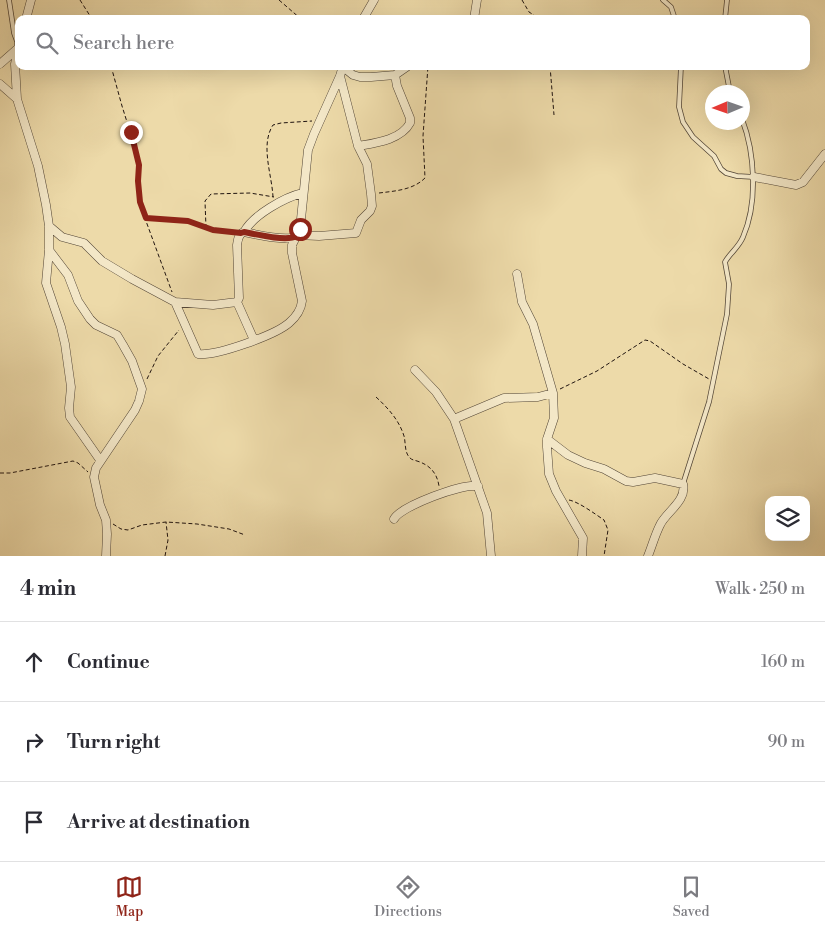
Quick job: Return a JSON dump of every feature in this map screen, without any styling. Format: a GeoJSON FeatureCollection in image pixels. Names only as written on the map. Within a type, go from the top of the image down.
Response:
{"type":"FeatureCollection","features":[{"type":"Feature","properties":{"kind":"street"},"geometry":{"type":"LineString","coordinates":[[27,15],[31,0]]}},
{"type":"Feature","properties":{"kind":"street"},"geometry":{"type":"LineString","coordinates":[[365,15],[374,0]]}},
{"type":"Feature","properties":{"kind":"street"},"geometry":{"type":"LineString","coordinates":[[475,15],[477,0]]}},
{"type":"Feature","properties":{"kind":"street"},"geometry":{"type":"LineString","coordinates":[[0,64],[15,50]]}},
{"type":"Feature","properties":{"kind":"street"},"geometry":{"type":"LineString","coordinates":[[15,70],[17,99],[38,166],[49,226],[46,283],[61,327],[69,365],[71,395],[69,412],[73,422],[100,460]]}},
{"type":"Feature","properties":{"kind":"street"},"geometry":{"type":"LineString","coordinates":[[175,302],[198,354],[221,351],[279,330],[289,324],[301,309],[302,301],[292,245],[302,221],[308,150],[342,70]]}},
{"type":"Feature","properties":{"kind":"street"},"geometry":{"type":"LineString","coordinates":[[347,70],[353,75],[360,77],[395,75],[402,70]]}},
{"type":"Feature","properties":{"kind":"street"},"geometry":{"type":"LineString","coordinates":[[358,146],[390,138],[403,132],[410,123],[395,75]]}},
{"type":"Feature","properties":{"kind":"street"},"geometry":{"type":"LineString","coordinates":[[243,233],[292,237],[297,235],[319,236],[356,233],[361,220],[370,211],[372,206],[366,160],[358,146],[340,76]]}},
{"type":"Feature","properties":{"kind":"street"},"geometry":{"type":"LineString","coordinates":[[0,84],[17,99]]}},
{"type":"Feature","properties":{"kind":"street"},"geometry":{"type":"LineString","coordinates":[[754,176],[796,185],[803,182],[825,154]]}},
{"type":"Feature","properties":{"kind":"street"},"geometry":{"type":"LineString","coordinates":[[254,340],[237,302],[239,298],[238,238],[257,217],[287,198],[303,193]]}},
{"type":"Feature","properties":{"kind":"street"},"geometry":{"type":"LineString","coordinates":[[49,226],[62,237],[84,243],[102,261],[175,302],[213,305],[237,302]]}},
{"type":"Feature","properties":{"kind":"street"},"geometry":{"type":"LineString","coordinates":[[49,250],[68,275],[78,301],[90,319],[96,325],[116,335],[124,345],[142,388],[135,410],[96,468],[95,481],[108,534],[106,556]]}},
{"type":"Feature","properties":{"kind":"street"},"geometry":{"type":"LineString","coordinates":[[517,274],[522,302],[533,324],[553,393],[554,418],[547,439],[549,474],[553,486],[583,538],[582,556]]}},
{"type":"Feature","properties":{"kind":"street"},"geometry":{"type":"LineString","coordinates":[[415,370],[440,398],[454,419],[487,513],[491,556]]}},
{"type":"Feature","properties":{"kind":"street"},"geometry":{"type":"LineString","coordinates":[[454,419],[504,398],[538,397],[553,393]]}},
{"type":"Feature","properties":{"kind":"street"},"geometry":{"type":"LineString","coordinates":[[547,439],[568,455],[585,464],[604,469],[626,481],[632,482],[655,478],[683,484],[681,497],[660,523],[648,556]]}},
{"type":"Feature","properties":{"kind":"street"},"geometry":{"type":"LineString","coordinates":[[394,519],[399,512],[440,494],[469,485],[478,486]]}},
{"type":"Feature","properties":{"kind":"lane"},"geometry":{"type":"LineString","coordinates":[[9,0],[15,36]]}},
{"type":"Feature","properties":{"kind":"lane"},"geometry":{"type":"LineString","coordinates":[[663,0],[671,7],[674,15]]}},
{"type":"Feature","properties":{"kind":"lane"},"geometry":{"type":"LineString","coordinates":[[725,15],[727,0]]}},
{"type":"Feature","properties":{"kind":"lane"},"geometry":{"type":"LineString","coordinates":[[681,70],[678,107],[683,122],[694,137],[714,156],[726,173],[736,176],[754,176]]}},
{"type":"Feature","properties":{"kind":"lane"},"geometry":{"type":"LineString","coordinates":[[726,70],[729,85]]}},
{"type":"Feature","properties":{"kind":"lane"},"geometry":{"type":"LineString","coordinates":[[683,484],[709,402],[727,314],[729,284],[725,262],[743,237],[753,195],[754,176],[747,130]]}},
{"type":"Feature","properties":{"kind":"path"},"geometry":{"type":"LineString","coordinates":[[80,0],[89,15]]}},
{"type":"Feature","properties":{"kind":"path"},"geometry":{"type":"LineString","coordinates":[[279,0],[296,15]]}},
{"type":"Feature","properties":{"kind":"path"},"geometry":{"type":"LineString","coordinates":[[522,0],[529,12],[534,15]]}},
{"type":"Feature","properties":{"kind":"path"},"geometry":{"type":"LineString","coordinates":[[112,70],[138,154],[140,202],[171,286],[175,302]]}},
{"type":"Feature","properties":{"kind":"path"},"geometry":{"type":"LineString","coordinates":[[371,194],[410,188],[425,178],[423,136],[428,70]]}},
{"type":"Feature","properties":{"kind":"path"},"geometry":{"type":"LineString","coordinates":[[550,70],[554,115]]}},
{"type":"Feature","properties":{"kind":"path"},"geometry":{"type":"LineString","coordinates":[[274,197],[267,149],[268,133],[273,125],[281,123],[320,120]]}},
{"type":"Feature","properties":{"kind":"path"},"geometry":{"type":"LineString","coordinates":[[206,228],[205,201],[211,194],[250,193],[287,198]]}},
{"type":"Feature","properties":{"kind":"path"},"geometry":{"type":"LineString","coordinates":[[146,218],[188,221],[206,228],[243,233]]}},
{"type":"Feature","properties":{"kind":"path"},"geometry":{"type":"LineString","coordinates":[[142,388],[158,356],[184,321]]}},
{"type":"Feature","properties":{"kind":"path"},"geometry":{"type":"LineString","coordinates":[[553,393],[597,371],[645,340],[650,341],[683,364],[714,381]]}},
{"type":"Feature","properties":{"kind":"path"},"geometry":{"type":"LineString","coordinates":[[376,398],[388,408],[396,420],[403,434],[409,457],[429,466],[437,475],[440,494]]}},
{"type":"Feature","properties":{"kind":"path"},"geometry":{"type":"LineString","coordinates":[[0,473],[10,474],[73,461],[78,463],[95,481]]}},
{"type":"Feature","properties":{"kind":"path"},"geometry":{"type":"LineString","coordinates":[[561,499],[572,500],[604,520],[608,530],[604,556]]}},
{"type":"Feature","properties":{"kind":"path"},"geometry":{"type":"LineString","coordinates":[[106,520],[128,530],[142,525],[166,522],[228,529],[245,534]]}},
{"type":"Feature","properties":{"kind":"path"},"geometry":{"type":"LineString","coordinates":[[165,556],[168,540],[166,522]]}},
{"type":"Feature","properties":{"kind":"route"},"geometry":{"type":"LineString","coordinates":[[131,132],[138,154],[140,202],[146,218],[188,221],[213,230],[277,237],[292,237],[297,235],[300,229]]}}]}
